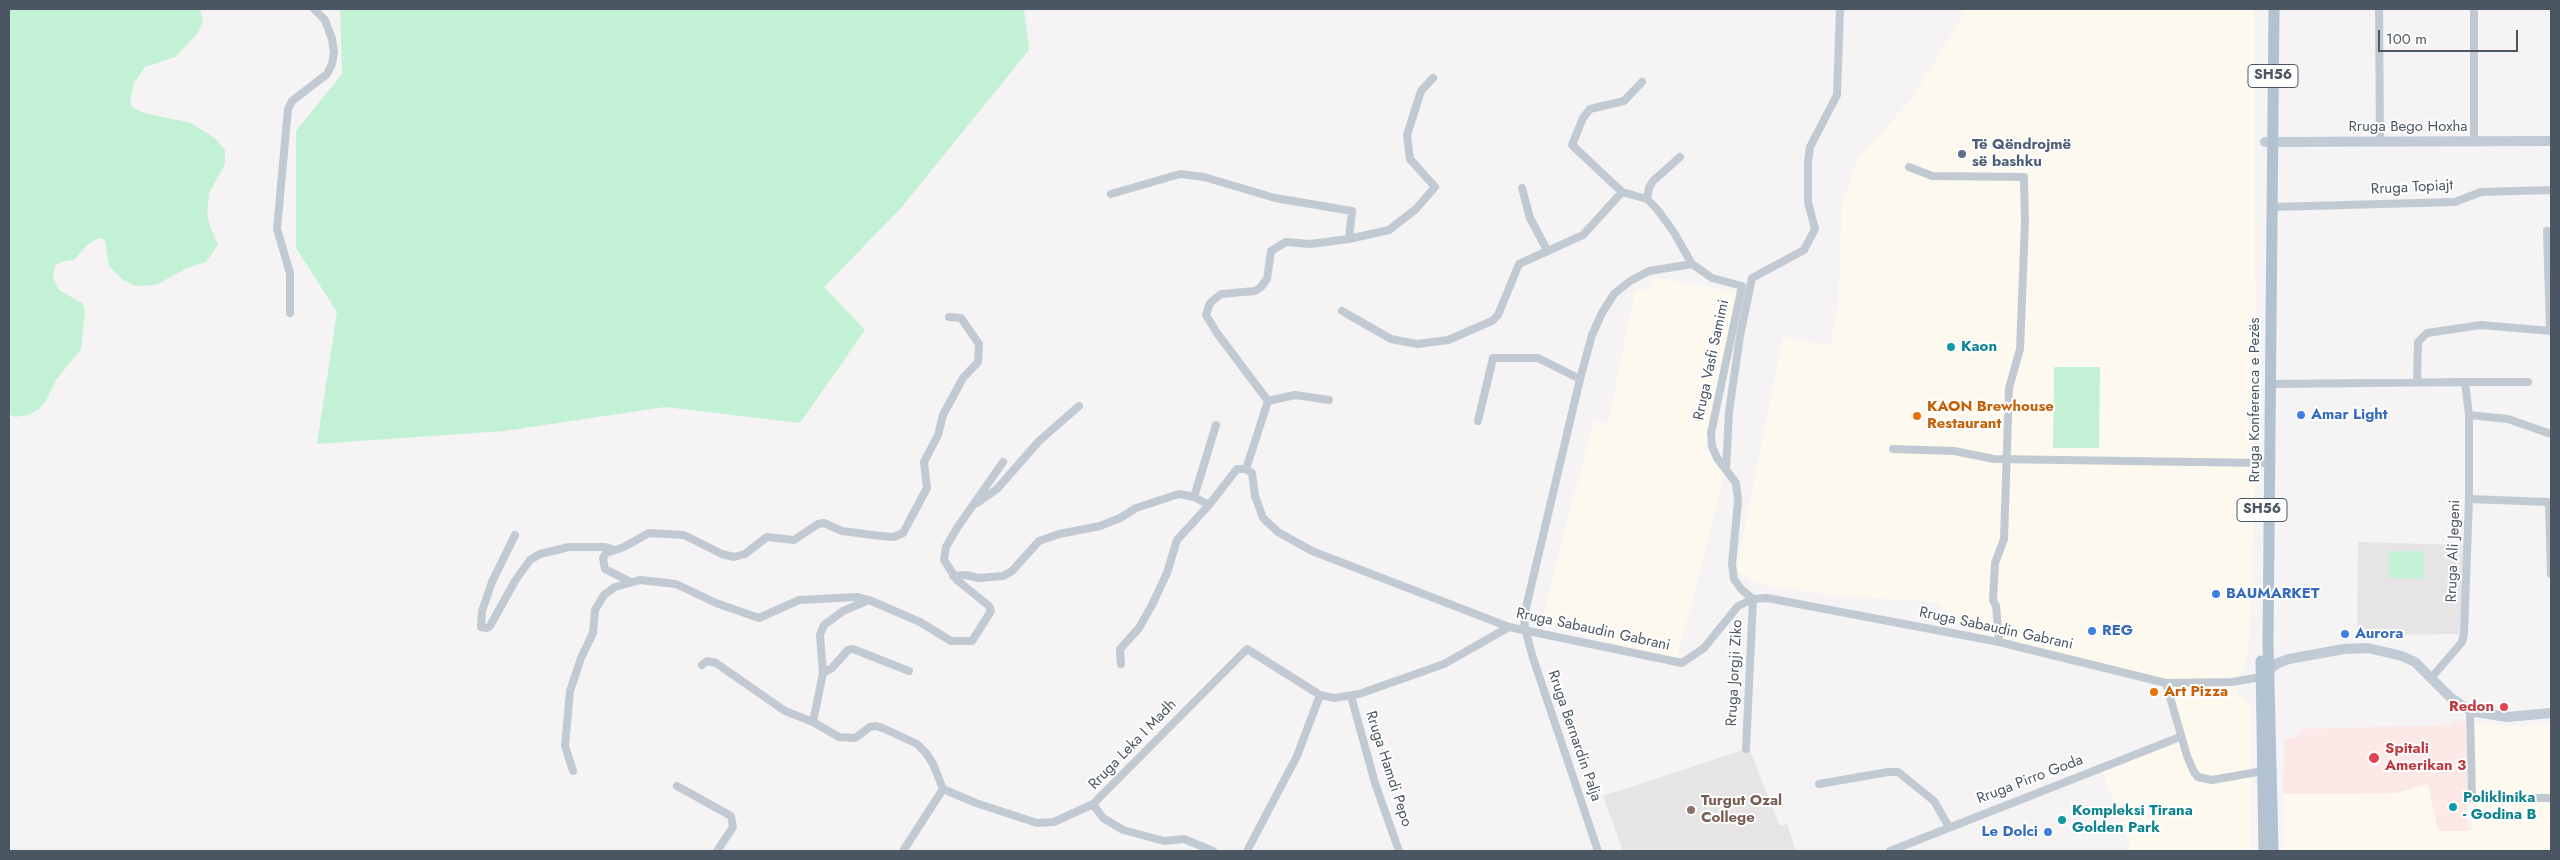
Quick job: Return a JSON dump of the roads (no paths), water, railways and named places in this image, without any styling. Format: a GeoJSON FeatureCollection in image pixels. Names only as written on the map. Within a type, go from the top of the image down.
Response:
{"type":"FeatureCollection","features":[{"type":"Feature","properties":{"kind":"main road","name":"Rruga Konferenca e Pezës"},"geometry":{"type":"LineString","coordinates":[[2267,9],[2268,142],[2262,463],[2265,673],[2274,851]]}},
{"type":"Feature","properties":{"kind":"main road","name":"Rruga Konferenca e Pezës"},"geometry":{"type":"LineString","coordinates":[[2264,851],[2263,771],[2272,207],[2268,142],[2274,9]]}},
{"type":"Feature","properties":{"kind":"main road","name":"Rruga Bego Hoxha"},"geometry":{"type":"LineString","coordinates":[[2268,142],[2551,141]]}},
{"type":"Feature","properties":{"kind":"main road"},"geometry":{"type":"LineString","coordinates":[[2265,673],[2288,659],[2344,649],[2368,648],[2402,656],[2415,662],[2450,697],[2470,711],[2508,717],[2551,714]]}},
{"type":"Feature","properties":{"kind":"street"},"geometry":{"type":"LineString","coordinates":[[290,313],[290,273],[277,229],[288,109],[292,101],[327,74],[332,64],[334,52],[332,39],[324,20],[314,9]]}},
{"type":"Feature","properties":{"kind":"street"},"geometry":{"type":"LineString","coordinates":[[1753,599],[1741,589],[1734,579],[1732,564],[1738,501],[1736,482],[1726,468],[1729,412],[1740,336],[1752,278],[1804,250],[1814,228],[1808,202],[1808,162],[1810,147],[1836,95],[1840,9]]}},
{"type":"Feature","properties":{"kind":"street"},"geometry":{"type":"LineString","coordinates":[[2379,9],[2380,142]]}},
{"type":"Feature","properties":{"kind":"street"},"geometry":{"type":"LineString","coordinates":[[2474,9],[2474,141]]}},
{"type":"Feature","properties":{"kind":"street"},"geometry":{"type":"LineString","coordinates":[[1268,401],[1206,315],[1210,303],[1221,294],[1255,291],[1262,287],[1267,279],[1271,251],[1286,242],[1310,244],[1349,239],[1389,230],[1416,209],[1432,192],[1435,186],[1410,159],[1408,135],[1421,91],[1433,78]]}},
{"type":"Feature","properties":{"kind":"street"},"geometry":{"type":"LineString","coordinates":[[1642,82],[1624,101],[1590,109],[1583,118],[1572,145],[1622,192],[1647,199],[1648,188],[1653,181],[1680,157]]}},
{"type":"Feature","properties":{"kind":"street"},"geometry":{"type":"LineString","coordinates":[[1909,167],[1932,176],[2024,177],[2025,222],[2020,348],[2009,388],[2004,539],[1995,563],[1993,600],[1996,606],[1999,642]]}},
{"type":"Feature","properties":{"kind":"street"},"geometry":{"type":"LineString","coordinates":[[1111,194],[1180,174],[1204,177],[1274,198],[1352,211],[1349,239]]}},
{"type":"Feature","properties":{"kind":"street"},"geometry":{"type":"LineString","coordinates":[[1522,188],[1530,218],[1547,250]]}},
{"type":"Feature","properties":{"kind":"street","name":"Rruga Topiajt"},"geometry":{"type":"LineString","coordinates":[[2272,207],[2455,202],[2481,192],[2551,190]]}},
{"type":"Feature","properties":{"kind":"street"},"geometry":{"type":"LineString","coordinates":[[1342,311],[1391,338],[1417,344],[1448,340],[1492,321],[1498,315],[1519,264],[1583,235],[1622,192]]}},
{"type":"Feature","properties":{"kind":"street","name":"Rruga Vasfi Samimi"},"geometry":{"type":"LineString","coordinates":[[1647,199],[1673,231],[1692,264],[1712,278],[1742,286],[1711,433],[1712,446],[1717,458],[1726,468]]}},
{"type":"Feature","properties":{"kind":"street"},"geometry":{"type":"LineString","coordinates":[[2417,382],[2418,342],[2420,337],[2427,333],[2482,325],[2551,331],[2547,231]]}},
{"type":"Feature","properties":{"kind":"street"},"geometry":{"type":"LineString","coordinates":[[1525,629],[1524,616],[1592,335],[1614,294],[1649,271],[1692,264]]}},
{"type":"Feature","properties":{"kind":"street"},"geometry":{"type":"LineString","coordinates":[[631,582],[605,569],[603,558],[606,553],[624,547],[650,532],[684,535],[722,554],[734,557],[744,554],[767,537],[794,540],[818,524],[824,523],[842,531],[881,536],[894,537],[903,533],[927,488],[924,462],[938,436],[947,408],[963,378],[978,362],[979,344],[961,318],[949,317]]}},
{"type":"Feature","properties":{"kind":"street"},"geometry":{"type":"LineString","coordinates":[[1478,421],[1493,358],[1538,358],[1580,379]]}},
{"type":"Feature","properties":{"kind":"street","name":"Rruga Ali Jegeni"},"geometry":{"type":"LineString","coordinates":[[2432,677],[2462,642],[2464,634],[2469,499],[2469,415],[2465,382]]}},
{"type":"Feature","properties":{"kind":"street"},"geometry":{"type":"LineString","coordinates":[[2270,384],[2528,382]]}},
{"type":"Feature","properties":{"kind":"street"},"geometry":{"type":"LineString","coordinates":[[1268,401],[1295,395],[1329,400]]}},
{"type":"Feature","properties":{"kind":"street"},"geometry":{"type":"LineString","coordinates":[[1120,664],[1120,649],[1139,628],[1152,605],[1167,573],[1177,540],[1209,505],[1237,469],[1246,469],[1268,401]]}},
{"type":"Feature","properties":{"kind":"street"},"geometry":{"type":"LineString","coordinates":[[975,504],[997,489],[1039,441],[1079,406]]}},
{"type":"Feature","properties":{"kind":"street"},"geometry":{"type":"LineString","coordinates":[[2469,415],[2508,419],[2551,434]]}},
{"type":"Feature","properties":{"kind":"street"},"geometry":{"type":"LineString","coordinates":[[1194,497],[1216,425]]}},
{"type":"Feature","properties":{"kind":"street"},"geometry":{"type":"LineString","coordinates":[[1893,449],[1954,451],[2007,460],[2262,463]]}},
{"type":"Feature","properties":{"kind":"street"},"geometry":{"type":"LineString","coordinates":[[574,771],[565,746],[565,724],[573,679],[593,633],[595,610],[608,591],[631,582],[640,580],[676,584],[716,603],[759,618],[799,600],[858,597],[870,600],[920,622],[951,641],[972,641],[991,611],[989,606],[953,576],[944,560],[946,548],[957,528],[1003,462]]}},
{"type":"Feature","properties":{"kind":"street","name":"Rruga Sabaudin Gabrani"},"geometry":{"type":"LineString","coordinates":[[1246,469],[1252,473],[1255,496],[1263,518],[1278,532],[1312,551],[1509,627],[1682,663],[1704,648],[1738,606],[1753,599],[1767,598],[1999,642],[2166,683],[2232,682],[2265,673]]}},
{"type":"Feature","properties":{"kind":"street"},"geometry":{"type":"LineString","coordinates":[[953,576],[966,575],[978,578],[1003,576],[1012,570],[1039,542],[1059,534],[1100,526],[1120,518],[1136,508],[1179,494],[1194,497],[1209,505]]}},
{"type":"Feature","properties":{"kind":"street"},"geometry":{"type":"LineString","coordinates":[[2469,499],[2550,502],[2551,574]]}},
{"type":"Feature","properties":{"kind":"street"},"geometry":{"type":"LineString","coordinates":[[515,535],[492,582],[482,611],[481,627],[487,628],[490,626],[515,581],[530,560],[540,554],[569,546],[605,547],[614,550]]}},
{"type":"Feature","properties":{"kind":"street","name":"Rruga Jorgji Ziko"},"geometry":{"type":"LineString","coordinates":[[1746,749],[1753,599]]}},
{"type":"Feature","properties":{"kind":"street"},"geometry":{"type":"LineString","coordinates":[[813,722],[823,673],[820,635],[824,625],[843,612],[870,600]]}},
{"type":"Feature","properties":{"kind":"street","name":"Rruga Leka I Madh"},"geometry":{"type":"LineString","coordinates":[[943,789],[1036,823],[1054,822],[1094,804],[1247,649],[1320,695],[1334,698],[1350,696],[1444,664],[1509,627]]}},
{"type":"Feature","properties":{"kind":"street","name":"Rruga Bernardin Palja"},"geometry":{"type":"LineString","coordinates":[[1525,629],[1598,851]]}},
{"type":"Feature","properties":{"kind":"street"},"geometry":{"type":"LineString","coordinates":[[823,673],[832,668],[848,650],[853,649],[909,671]]}},
{"type":"Feature","properties":{"kind":"street"},"geometry":{"type":"LineString","coordinates":[[702,665],[708,661],[716,663],[785,711],[813,722],[839,737],[855,738],[870,727],[876,726],[916,744],[933,764],[943,789],[903,851]]}},
{"type":"Feature","properties":{"kind":"street"},"geometry":{"type":"LineString","coordinates":[[2166,683],[2180,737],[2194,772],[2205,780],[2263,771]]}},
{"type":"Feature","properties":{"kind":"street"},"geometry":{"type":"LineString","coordinates":[[1247,851],[1297,756],[1320,695]]}},
{"type":"Feature","properties":{"kind":"street","name":"Rruga Hamdi Pepo"},"geometry":{"type":"LineString","coordinates":[[1350,696],[1375,783],[1400,851]]}},
{"type":"Feature","properties":{"kind":"street"},"geometry":{"type":"LineString","coordinates":[[2470,711],[2472,798],[2551,798]]}},
{"type":"Feature","properties":{"kind":"street","name":"Rruga Pirro Goda"},"geometry":{"type":"LineString","coordinates":[[1890,851],[1948,826],[2180,737]]}},
{"type":"Feature","properties":{"kind":"street"},"geometry":{"type":"LineString","coordinates":[[1818,784],[1898,772],[1934,801],[1948,826]]}},
{"type":"Feature","properties":{"kind":"street"},"geometry":{"type":"LineString","coordinates":[[677,786],[731,816],[733,828],[717,851]]}},
{"type":"Feature","properties":{"kind":"street"},"geometry":{"type":"LineString","coordinates":[[1094,804],[1103,818],[1123,830],[1164,841],[1184,839],[1212,851]]}},
{"type":"Feature","properties":{"kind":"place","name":"Të Qëndrojmë së bashku"},"geometry":{"type":"Point","coordinates":[1962,154]}},
{"type":"Feature","properties":{"kind":"place","name":"Kaon"},"geometry":{"type":"Point","coordinates":[1951,347]}},
{"type":"Feature","properties":{"kind":"place","name":"Amar Light"},"geometry":{"type":"Point","coordinates":[2301,415]}},
{"type":"Feature","properties":{"kind":"place","name":"KAON Brewhouse Restaurant"},"geometry":{"type":"Point","coordinates":[1917,416]}},
{"type":"Feature","properties":{"kind":"place","name":"BAUMARKET"},"geometry":{"type":"Point","coordinates":[2216,594]}},
{"type":"Feature","properties":{"kind":"place","name":"REG"},"geometry":{"type":"Point","coordinates":[2092,631]}},
{"type":"Feature","properties":{"kind":"place","name":"Aurora"},"geometry":{"type":"Point","coordinates":[2345,634]}},
{"type":"Feature","properties":{"kind":"place","name":"Art Pizza"},"geometry":{"type":"Point","coordinates":[2154,692]}},
{"type":"Feature","properties":{"kind":"place","name":"Redon"},"geometry":{"type":"Point","coordinates":[2504,707]}},
{"type":"Feature","properties":{"kind":"place","name":"Spitali Amerikan 3"},"geometry":{"type":"Point","coordinates":[2374,758]}},
{"type":"Feature","properties":{"kind":"place","name":"Poliklinika - Godina B"},"geometry":{"type":"Point","coordinates":[2453,807]}},
{"type":"Feature","properties":{"kind":"place","name":"Turgut Ozal College"},"geometry":{"type":"Point","coordinates":[1691,810]}},
{"type":"Feature","properties":{"kind":"place","name":"Kompleksi Tirana Golden Park"},"geometry":{"type":"Point","coordinates":[2062,820]}},
{"type":"Feature","properties":{"kind":"place","name":"Le Dolci"},"geometry":{"type":"Point","coordinates":[2048,832]}}]}
